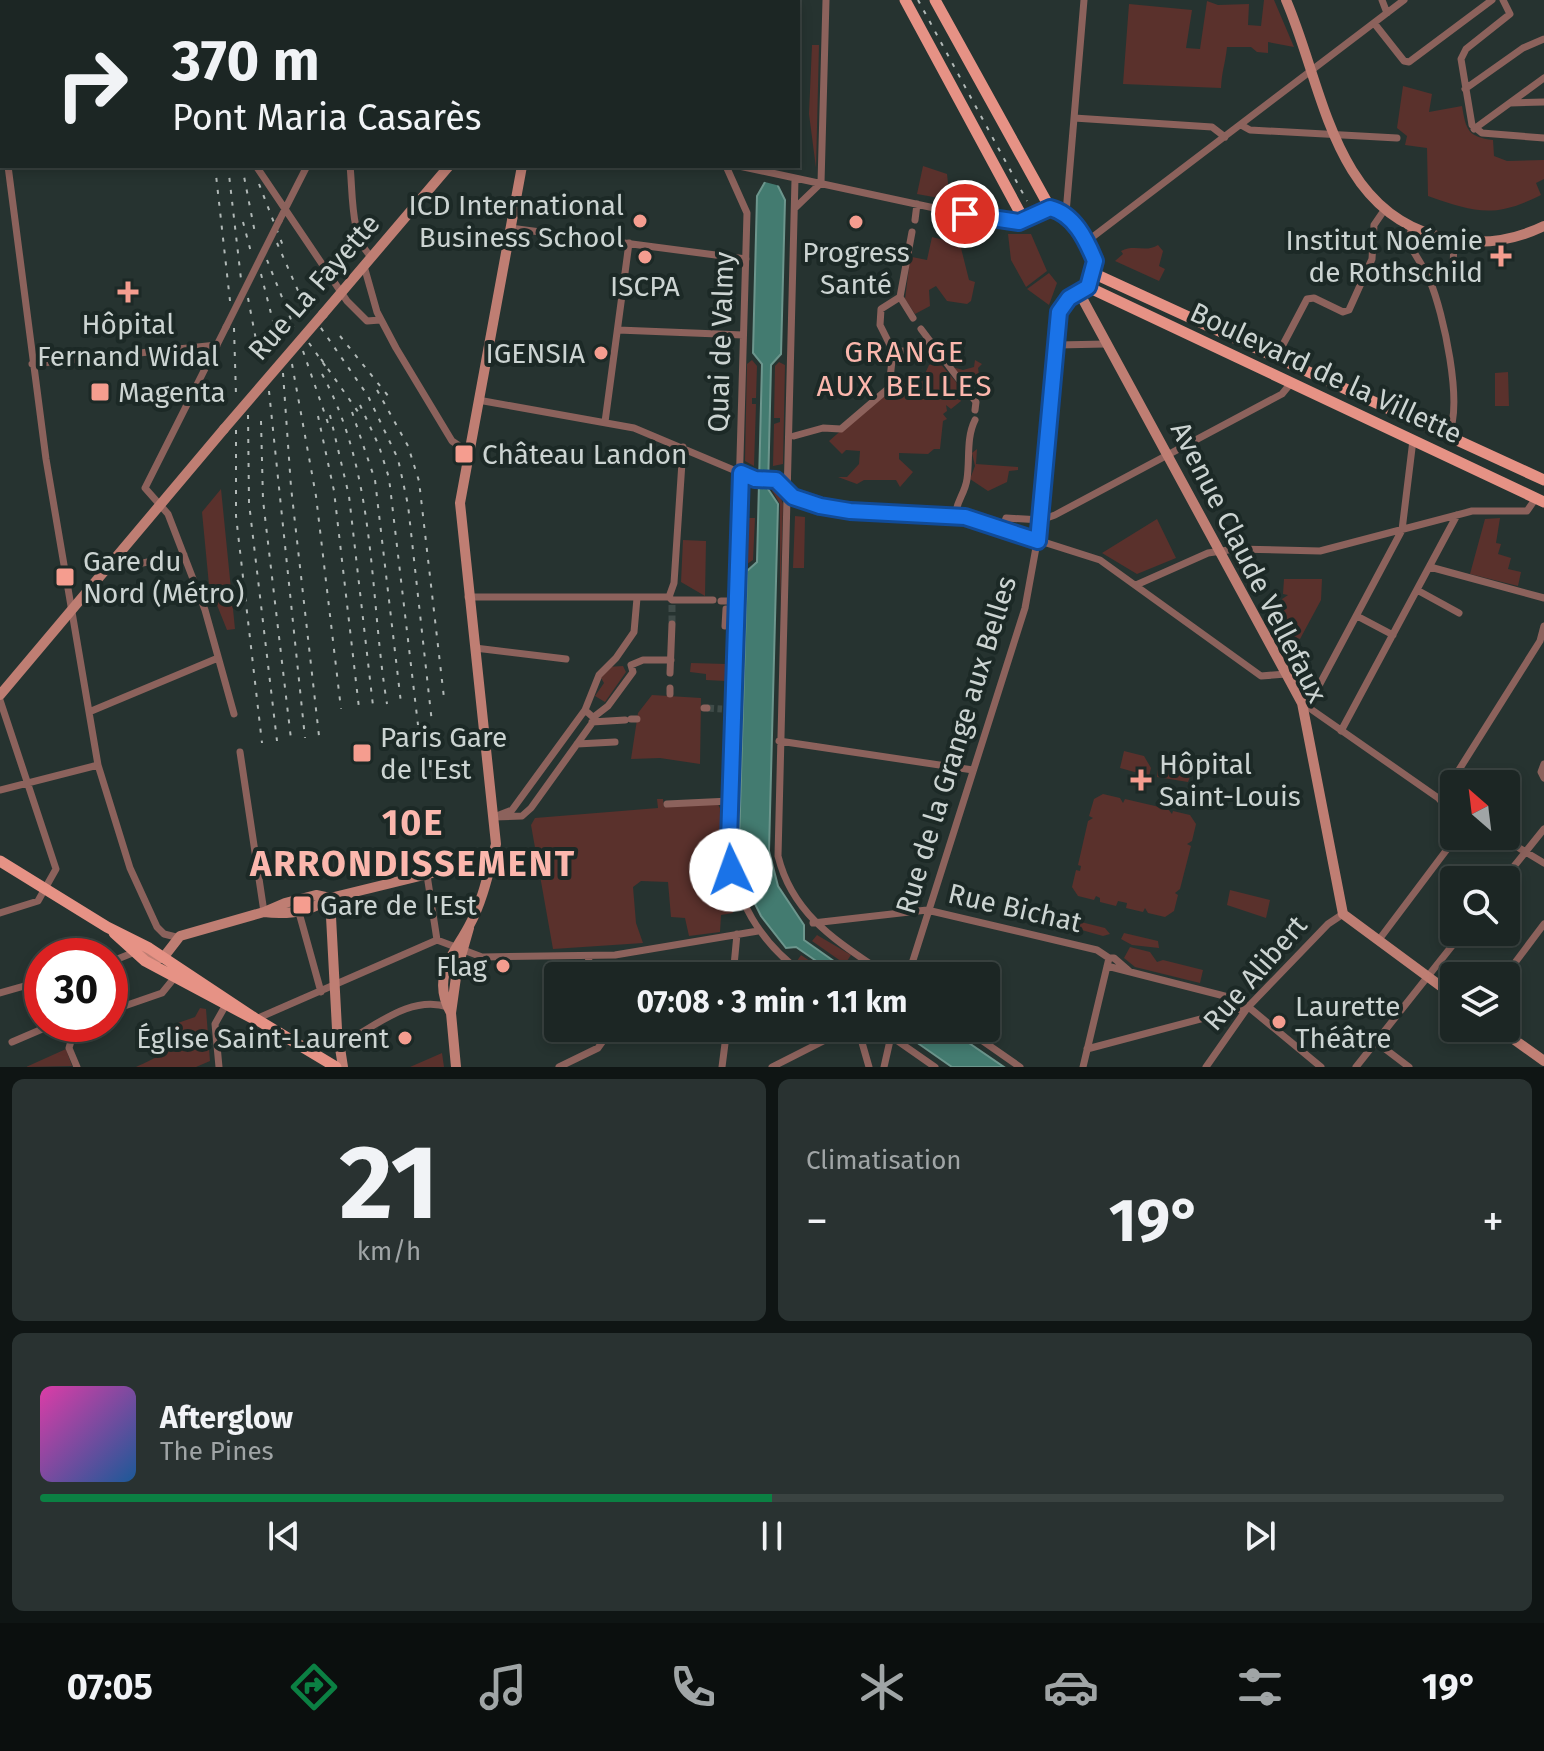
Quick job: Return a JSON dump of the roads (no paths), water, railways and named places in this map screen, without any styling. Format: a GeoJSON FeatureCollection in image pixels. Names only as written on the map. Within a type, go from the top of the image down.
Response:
{"type":"FeatureCollection","features":[{"type":"Feature","properties":{"kind":"main road"},"geometry":{"type":"LineString","coordinates":[[905,0],[1024,220],[1050,208],[1066,213],[1086,242],[1095,261],[1095,274],[1082,292]]}},
{"type":"Feature","properties":{"kind":"main road"},"geometry":{"type":"LineString","coordinates":[[935,0],[1050,208]]}},
{"type":"Feature","properties":{"kind":"main road"},"geometry":{"type":"LineString","coordinates":[[1286,0],[1314,70],[1334,135],[1357,182],[1385,209],[1412,227],[1454,240],[1495,241],[1544,226]]}},
{"type":"Feature","properties":{"kind":"main road","name":"Rue La Fayette"},"geometry":{"type":"LineString","coordinates":[[0,698],[159,505],[447,168]]}},
{"type":"Feature","properties":{"kind":"main road"},"geometry":{"type":"LineString","coordinates":[[456,1067],[450,1010],[458,950],[496,844],[460,503],[522,168]]}},
{"type":"Feature","properties":{"kind":"main road","name":"Boulevard de la Villette"},"geometry":{"type":"LineString","coordinates":[[1095,274],[1544,480]]}},
{"type":"Feature","properties":{"kind":"main road","name":"Boulevard de la Villette"},"geometry":{"type":"LineString","coordinates":[[1082,292],[1291,383],[1540,500]]}},
{"type":"Feature","properties":{"kind":"main road","name":"Avenue Claude Vellefaux"},"geometry":{"type":"LineString","coordinates":[[1082,292],[1106,344],[1305,705],[1343,914]]}},
{"type":"Feature","properties":{"kind":"main road"},"geometry":{"type":"LineString","coordinates":[[0,861],[337,1067],[341,1048],[330,898]]}},
{"type":"Feature","properties":{"kind":"main road"},"geometry":{"type":"LineString","coordinates":[[163,958],[176,937],[264,912],[282,914],[297,905],[319,905],[330,898],[427,875],[489,865]]}},
{"type":"Feature","properties":{"kind":"main road"},"geometry":{"type":"LineString","coordinates":[[1343,914],[1440,986]]}},
{"type":"Feature","properties":{"kind":"main road"},"geometry":{"type":"LineString","coordinates":[[107,927],[133,950],[175,977],[227,1002]]}},
{"type":"Feature","properties":{"kind":"main road"},"geometry":{"type":"LineString","coordinates":[[133,950],[153,958],[163,958]]}},
{"type":"Feature","properties":{"kind":"main road"},"geometry":{"type":"LineString","coordinates":[[1518,1042],[1544,1061]]}},
{"type":"Feature","properties":{"kind":"street"},"geometry":{"type":"LineString","coordinates":[[795,208],[821,183],[826,0]]}},
{"type":"Feature","properties":{"kind":"street"},"geometry":{"type":"LineString","coordinates":[[1066,213],[1084,0]]}},
{"type":"Feature","properties":{"kind":"street"},"geometry":{"type":"LineString","coordinates":[[1382,0],[1387,13]]}},
{"type":"Feature","properties":{"kind":"street"},"geometry":{"type":"LineString","coordinates":[[1086,242],[1404,0]]}},
{"type":"Feature","properties":{"kind":"street"},"geometry":{"type":"LineString","coordinates":[[1374,23],[1404,61],[1409,62],[1492,0]]}},
{"type":"Feature","properties":{"kind":"street"},"geometry":{"type":"LineString","coordinates":[[1474,129],[1465,89],[1462,55],[1510,14],[1503,0]]}},
{"type":"Feature","properties":{"kind":"street"},"geometry":{"type":"LineString","coordinates":[[1465,89],[1523,48],[1544,39]]}},
{"type":"Feature","properties":{"kind":"street"},"geometry":{"type":"LineString","coordinates":[[1474,129],[1544,78]]}},
{"type":"Feature","properties":{"kind":"street"},"geometry":{"type":"LineString","coordinates":[[1508,103],[1544,102]]}},
{"type":"Feature","properties":{"kind":"street"},"geometry":{"type":"LineString","coordinates":[[1074,118],[1212,127],[1225,137]]}},
{"type":"Feature","properties":{"kind":"street"},"geometry":{"type":"LineString","coordinates":[[1241,125],[1250,130],[1397,138]]}},
{"type":"Feature","properties":{"kind":"street"},"geometry":{"type":"LineString","coordinates":[[1474,129],[1525,139],[1544,138]]}},
{"type":"Feature","properties":{"kind":"street"},"geometry":{"type":"LineString","coordinates":[[8,168],[32,364],[98,765],[130,868],[160,931],[176,937]]}},
{"type":"Feature","properties":{"kind":"street"},"geometry":{"type":"LineString","coordinates":[[258,168],[341,292],[367,321],[380,320]]}},
{"type":"Feature","properties":{"kind":"street"},"geometry":{"type":"LineString","coordinates":[[234,714],[205,610],[184,555],[167,512],[146,493],[145,486],[306,168]]}},
{"type":"Feature","properties":{"kind":"street"},"geometry":{"type":"LineString","coordinates":[[350,168],[359,237],[368,262],[380,320],[452,441],[468,452]]}},
{"type":"Feature","properties":{"kind":"street","name":"Quai de Valmy"},"geometry":{"type":"LineString","coordinates":[[727,168],[746,207],[730,801],[731,870],[741,900],[758,931],[788,962]]}},
{"type":"Feature","properties":{"kind":"street"},"geometry":{"type":"LineString","coordinates":[[750,168],[1004,223],[1024,220]]}},
{"type":"Feature","properties":{"kind":"street"},"geometry":{"type":"LineString","coordinates":[[795,179],[778,856],[790,890],[813,923],[868,962]]}},
{"type":"Feature","properties":{"kind":"street"},"geometry":{"type":"LineString","coordinates":[[915,220],[917,204]]}},
{"type":"Feature","properties":{"kind":"street"},"geometry":{"type":"LineString","coordinates":[[1277,356],[1307,299],[1314,298],[1343,312],[1349,310],[1372,259],[1374,225],[1385,209]]}},
{"type":"Feature","properties":{"kind":"street"},"geometry":{"type":"LineString","coordinates":[[1412,227],[1408,242],[1426,273],[1441,315],[1455,415],[1448,435]]}},
{"type":"Feature","properties":{"kind":"street"},"geometry":{"type":"LineString","coordinates":[[510,228],[746,259]]}},
{"type":"Feature","properties":{"kind":"street"},"geometry":{"type":"LineString","coordinates":[[912,232],[900,297],[913,318]]}},
{"type":"Feature","properties":{"kind":"street"},"geometry":{"type":"LineString","coordinates":[[1438,272],[1453,269],[1454,240]]}},
{"type":"Feature","properties":{"kind":"street"},"geometry":{"type":"LineString","coordinates":[[606,418],[629,243]]}},
{"type":"Feature","properties":{"kind":"street"},"geometry":{"type":"LineString","coordinates":[[1411,276],[1426,273]]}},
{"type":"Feature","properties":{"kind":"street","name":"Rue de la Grange aux Belles"},"geometry":{"type":"LineString","coordinates":[[912,962],[1026,608],[1041,520],[1060,308],[1069,298],[1082,292]]}},
{"type":"Feature","properties":{"kind":"street"},"geometry":{"type":"LineString","coordinates":[[794,436],[823,428],[841,429],[889,388],[893,351],[880,325],[881,309],[900,297]]}},
{"type":"Feature","properties":{"kind":"street"},"geometry":{"type":"LineString","coordinates":[[921,329],[976,402],[970,430],[965,491],[956,500],[955,517]]}},
{"type":"Feature","properties":{"kind":"street"},"geometry":{"type":"LineString","coordinates":[[618,330],[743,335]]}},
{"type":"Feature","properties":{"kind":"street"},"geometry":{"type":"LineString","coordinates":[[893,351],[912,351],[930,343]]}},
{"type":"Feature","properties":{"kind":"street"},"geometry":{"type":"LineString","coordinates":[[1057,345],[1106,344]]}},
{"type":"Feature","properties":{"kind":"street"},"geometry":{"type":"LineString","coordinates":[[32,364],[217,345]]}},
{"type":"Feature","properties":{"kind":"street"},"geometry":{"type":"LineString","coordinates":[[1002,530],[1006,518],[1041,520],[1282,394],[1291,383]]}},
{"type":"Feature","properties":{"kind":"street"},"geometry":{"type":"LineString","coordinates":[[478,400],[606,418],[755,479],[771,480],[800,501],[838,510],[955,517],[1100,560],[1261,676],[1286,674]]}},
{"type":"Feature","properties":{"kind":"street"},"geometry":{"type":"LineString","coordinates":[[1413,440],[1402,530],[1305,705],[1440,800]]}},
{"type":"Feature","properties":{"kind":"street"},"geometry":{"type":"LineString","coordinates":[[1457,460],[1465,443]]}},
{"type":"Feature","properties":{"kind":"street"},"geometry":{"type":"LineString","coordinates":[[671,601],[683,447]]}},
{"type":"Feature","properties":{"kind":"street"},"geometry":{"type":"LineString","coordinates":[[1136,585],[1218,551],[1320,551],[1457,515],[1527,511],[1540,500]]}},
{"type":"Feature","properties":{"kind":"street"},"geometry":{"type":"LineString","coordinates":[[1341,731],[1457,515]]}},
{"type":"Feature","properties":{"kind":"street"},"geometry":{"type":"LineString","coordinates":[[113,563],[127,566],[184,555]]}},
{"type":"Feature","properties":{"kind":"street"},"geometry":{"type":"LineString","coordinates":[[1430,567],[1544,598]]}},
{"type":"Feature","properties":{"kind":"street"},"geometry":{"type":"LineString","coordinates":[[1417,590],[1459,613]]}},
{"type":"Feature","properties":{"kind":"street"},"geometry":{"type":"LineString","coordinates":[[468,597],[637,598],[722,604],[736,601]]}},
{"type":"Feature","properties":{"kind":"street"},"geometry":{"type":"LineString","coordinates":[[494,817],[510,812],[585,710],[599,675],[616,658],[636,627],[637,598]]}},
{"type":"Feature","properties":{"kind":"street"},"geometry":{"type":"LineString","coordinates":[[722,604],[725,626]]}},
{"type":"Feature","properties":{"kind":"street"},"geometry":{"type":"LineString","coordinates":[[1357,616],[1393,635]]}},
{"type":"Feature","properties":{"kind":"street"},"geometry":{"type":"LineString","coordinates":[[616,658],[631,665],[643,660],[671,666],[672,624]]}},
{"type":"Feature","properties":{"kind":"street"},"geometry":{"type":"LineString","coordinates":[[1459,770],[1540,641],[1544,626]]}},
{"type":"Feature","properties":{"kind":"street"},"geometry":{"type":"LineString","coordinates":[[475,648],[566,659]]}},
{"type":"Feature","properties":{"kind":"street"},"geometry":{"type":"LineString","coordinates":[[89,712],[218,658]]}},
{"type":"Feature","properties":{"kind":"street"},"geometry":{"type":"LineString","coordinates":[[494,817],[516,818],[531,808],[594,719],[608,706],[633,672],[631,665]]}},
{"type":"Feature","properties":{"kind":"street"},"geometry":{"type":"LineString","coordinates":[[0,698],[56,869],[38,901],[0,913]]}},
{"type":"Feature","properties":{"kind":"street"},"geometry":{"type":"LineString","coordinates":[[722,709],[733,709]]}},
{"type":"Feature","properties":{"kind":"street"},"geometry":{"type":"LineString","coordinates":[[585,710],[594,719],[631,719]]}},
{"type":"Feature","properties":{"kind":"street"},"geometry":{"type":"LineString","coordinates":[[779,741],[973,770]]}},
{"type":"Feature","properties":{"kind":"street"},"geometry":{"type":"LineString","coordinates":[[577,744],[615,742]]}},
{"type":"Feature","properties":{"kind":"street"},"geometry":{"type":"LineString","coordinates":[[240,752],[264,912]]}},
{"type":"Feature","properties":{"kind":"street"},"geometry":{"type":"LineString","coordinates":[[1544,764],[1541,772],[1544,778]]}},
{"type":"Feature","properties":{"kind":"street"},"geometry":{"type":"LineString","coordinates":[[0,790],[98,765]]}},
{"type":"Feature","properties":{"kind":"street"},"geometry":{"type":"LineString","coordinates":[[667,804],[730,801]]}},
{"type":"Feature","properties":{"kind":"street"},"geometry":{"type":"LineString","coordinates":[[515,806],[516,818]]}},
{"type":"Feature","properties":{"kind":"street"},"geometry":{"type":"LineString","coordinates":[[1514,866],[1544,829]]}},
{"type":"Feature","properties":{"kind":"street"},"geometry":{"type":"LineString","coordinates":[[1520,848],[1544,863]]}},
{"type":"Feature","properties":{"kind":"street"},"geometry":{"type":"LineString","coordinates":[[1378,941],[1446,850]]}},
{"type":"Feature","properties":{"kind":"street"},"geometry":{"type":"LineString","coordinates":[[427,875],[437,940]]}},
{"type":"Feature","properties":{"kind":"street"},"geometry":{"type":"LineString","coordinates":[[297,905],[321,992]]}},
{"type":"Feature","properties":{"kind":"street","name":"Rue Bichat"},"geometry":{"type":"LineString","coordinates":[[813,923],[927,910],[1095,950],[1108,962],[1131,973],[1240,1000],[1321,1067]]}},
{"type":"Feature","properties":{"kind":"street","name":"Rue Alibert"},"geometry":{"type":"LineString","coordinates":[[1206,1067],[1248,1007],[1328,924],[1343,914]]}},
{"type":"Feature","properties":{"kind":"street"},"geometry":{"type":"LineString","coordinates":[[1516,962],[1544,924]]}},
{"type":"Feature","properties":{"kind":"street"},"geometry":{"type":"LineString","coordinates":[[256,1019],[437,940],[482,957],[588,956],[615,955],[758,931]]}},
{"type":"Feature","properties":{"kind":"street"},"geometry":{"type":"LineString","coordinates":[[734,962],[737,934]]}},
{"type":"Feature","properties":{"kind":"street"},"geometry":{"type":"LineString","coordinates":[[1356,1067],[1452,946]]}},
{"type":"Feature","properties":{"kind":"street"},"geometry":{"type":"LineString","coordinates":[[128,953],[133,950]]}},
{"type":"Feature","properties":{"kind":"street"},"geometry":{"type":"LineString","coordinates":[[588,956],[589,962]]}},
{"type":"Feature","properties":{"kind":"street"},"geometry":{"type":"LineString","coordinates":[[1083,1067],[1108,962]]}},
{"type":"Feature","properties":{"kind":"street"},"geometry":{"type":"LineString","coordinates":[[128,1005],[162,993],[175,977]]}},
{"type":"Feature","properties":{"kind":"street"},"geometry":{"type":"LineString","coordinates":[[0,993],[24,986]]}},
{"type":"Feature","properties":{"kind":"street"},"geometry":{"type":"LineString","coordinates":[[216,1066],[215,1024],[227,1002]]}},
{"type":"Feature","properties":{"kind":"street"},"geometry":{"type":"LineString","coordinates":[[341,1048],[351,1038],[412,1006],[430,1003],[450,1010]]}},
{"type":"Feature","properties":{"kind":"street"},"geometry":{"type":"LineString","coordinates":[[1087,1049],[1248,1007]]}},
{"type":"Feature","properties":{"kind":"street"},"geometry":{"type":"LineString","coordinates":[[12,1042],[24,1037]]}},
{"type":"Feature","properties":{"kind":"street"},"geometry":{"type":"LineString","coordinates":[[71,1042],[69,1048],[77,1067]]}},
{"type":"Feature","properties":{"kind":"street"},"geometry":{"type":"LineString","coordinates":[[559,1067],[598,1048],[602,1042]]}},
{"type":"Feature","properties":{"kind":"street"},"geometry":{"type":"LineString","coordinates":[[722,1067],[725,1042]]}},
{"type":"Feature","properties":{"kind":"street"},"geometry":{"type":"LineString","coordinates":[[772,1067],[824,1042]]}},
{"type":"Feature","properties":{"kind":"street"},"geometry":{"type":"LineString","coordinates":[[859,1042],[869,1067]]}},
{"type":"Feature","properties":{"kind":"street"},"geometry":{"type":"LineString","coordinates":[[884,1067],[890,1042]]}},
{"type":"Feature","properties":{"kind":"street"},"geometry":{"type":"LineString","coordinates":[[900,1042],[935,1067]]}},
{"type":"Feature","properties":{"kind":"street"},"geometry":{"type":"LineString","coordinates":[[984,1042],[1020,1067]]}},
{"type":"Feature","properties":{"kind":"street"},"geometry":{"type":"LineString","coordinates":[[1376,1042],[1409,1067]]}},
{"type":"Feature","properties":{"kind":"tunnel"},"geometry":{"type":"LineString","coordinates":[[672,605],[672,624]]}},
{"type":"Feature","properties":{"kind":"tunnel"},"geometry":{"type":"LineString","coordinates":[[707,708],[722,709]]}},
{"type":"Feature","properties":{"kind":"railway"},"geometry":{"type":"LineString","coordinates":[[918,0],[1027,201]]}},
{"type":"Feature","properties":{"kind":"railway"},"geometry":{"type":"LineString","coordinates":[[215,168],[230,301]]}},
{"type":"Feature","properties":{"kind":"railway"},"geometry":{"type":"LineString","coordinates":[[228,168],[241,279]]}},
{"type":"Feature","properties":{"kind":"railway"},"geometry":{"type":"LineString","coordinates":[[242,168],[255,233]]}},
{"type":"Feature","properties":{"kind":"railway"},"geometry":{"type":"LineString","coordinates":[[259,184],[285,251]]}},
{"type":"Feature","properties":{"kind":"railway"},"geometry":{"type":"LineString","coordinates":[[243,222],[252,256]]}},
{"type":"Feature","properties":{"kind":"railway"},"geometry":{"type":"LineString","coordinates":[[277,243],[303,302],[368,396],[398,459],[408,505],[432,723]]}},
{"type":"Feature","properties":{"kind":"railway"},"geometry":{"type":"LineString","coordinates":[[267,260],[294,327]]}},
{"type":"Feature","properties":{"kind":"railway"},"geometry":{"type":"LineString","coordinates":[[261,274],[279,345]]}},
{"type":"Feature","properties":{"kind":"railway"},"geometry":{"type":"LineString","coordinates":[[248,298],[261,366]]}},
{"type":"Feature","properties":{"kind":"railway"},"geometry":{"type":"LineString","coordinates":[[234,328],[236,395]]}},
{"type":"Feature","properties":{"kind":"railway"},"geometry":{"type":"LineString","coordinates":[[340,336],[389,397]]}},
{"type":"Feature","properties":{"kind":"railway"},"geometry":{"type":"LineString","coordinates":[[309,343],[326,367]]}},
{"type":"Feature","properties":{"kind":"railway"},"geometry":{"type":"LineString","coordinates":[[303,351],[329,426]]}},
{"type":"Feature","properties":{"kind":"railway"},"geometry":{"type":"LineString","coordinates":[[321,359],[361,416]]}},
{"type":"Feature","properties":{"kind":"railway"},"geometry":{"type":"LineString","coordinates":[[292,364],[316,496],[341,709]]}},
{"type":"Feature","properties":{"kind":"railway"},"geometry":{"type":"LineString","coordinates":[[283,373],[291,487],[319,736]]}},
{"type":"Feature","properties":{"kind":"railway"},"geometry":{"type":"LineString","coordinates":[[322,374],[340,413],[362,494],[387,704]]}},
{"type":"Feature","properties":{"kind":"railway"},"geometry":{"type":"LineString","coordinates":[[377,390],[408,446],[419,481],[444,698]]}},
{"type":"Feature","properties":{"kind":"railway"},"geometry":{"type":"LineString","coordinates":[[269,391],[305,738]]}},
{"type":"Feature","properties":{"kind":"railway"},"geometry":{"type":"LineString","coordinates":[[360,405],[379,446],[389,478],[418,725]]}},
{"type":"Feature","properties":{"kind":"railway"},"geometry":{"type":"LineString","coordinates":[[352,412],[375,480],[401,703]]}},
{"type":"Feature","properties":{"kind":"railway"},"geometry":{"type":"LineString","coordinates":[[248,415],[249,503],[277,741]]}},
{"type":"Feature","properties":{"kind":"railway"},"geometry":{"type":"LineString","coordinates":[[330,415],[349,496],[373,706]]}},
{"type":"Feature","properties":{"kind":"railway"},"geometry":{"type":"LineString","coordinates":[[318,416],[334,491],[359,708]]}},
{"type":"Feature","properties":{"kind":"railway"},"geometry":{"type":"LineString","coordinates":[[261,421],[263,500],[291,739]]}},
{"type":"Feature","properties":{"kind":"railway"},"geometry":{"type":"LineString","coordinates":[[236,430],[236,516],[262,743]]}},
{"type":"Feature","properties":{"kind":"place","name":"ICD International Business School"},"geometry":{"type":"Point","coordinates":[640,221]}},
{"type":"Feature","properties":{"kind":"place","name":"Progress Santé"},"geometry":{"type":"Point","coordinates":[856,222]}},
{"type":"Feature","properties":{"kind":"place","name":"Institut Noémie de Rothschild"},"geometry":{"type":"Point","coordinates":[1501,256]}},
{"type":"Feature","properties":{"kind":"place","name":"ISCPA"},"geometry":{"type":"Point","coordinates":[645,257]}},
{"type":"Feature","properties":{"kind":"place","name":"Hôpital Fernand Widal"},"geometry":{"type":"Point","coordinates":[128,292]}},
{"type":"Feature","properties":{"kind":"place","name":"IGENSIA"},"geometry":{"type":"Point","coordinates":[601,353]}},
{"type":"Feature","properties":{"kind":"place","name":"Magenta"},"geometry":{"type":"Point","coordinates":[100,392]}},
{"type":"Feature","properties":{"kind":"place","name":"Château Landon"},"geometry":{"type":"Point","coordinates":[464,454]}},
{"type":"Feature","properties":{"kind":"place","name":"Gare du Nord (Métro)"},"geometry":{"type":"Point","coordinates":[65,577]}},
{"type":"Feature","properties":{"kind":"place","name":"Paris Gare de l'Est"},"geometry":{"type":"Point","coordinates":[362,753]}},
{"type":"Feature","properties":{"kind":"place","name":"Hôpital Saint-Louis"},"geometry":{"type":"Point","coordinates":[1141,780]}},
{"type":"Feature","properties":{"kind":"place","name":"Gare de l'Est"},"geometry":{"type":"Point","coordinates":[302,905]}},
{"type":"Feature","properties":{"kind":"place","name":"Flag"},"geometry":{"type":"Point","coordinates":[503,966]}},
{"type":"Feature","properties":{"kind":"place","name":"Laurette Théâtre"},"geometry":{"type":"Point","coordinates":[1279,1022]}},
{"type":"Feature","properties":{"kind":"place","name":"Église Saint-Laurent"},"geometry":{"type":"Point","coordinates":[405,1038]}},
{"type":"Feature","properties":{"kind":"district","name":"GRANGE AUX BELLES"},"geometry":{"type":"Point","coordinates":[905,369]}},
{"type":"Feature","properties":{"kind":"district","name":"10E ARRONDISSEMENT"},"geometry":{"type":"Point","coordinates":[413,844]}}]}
